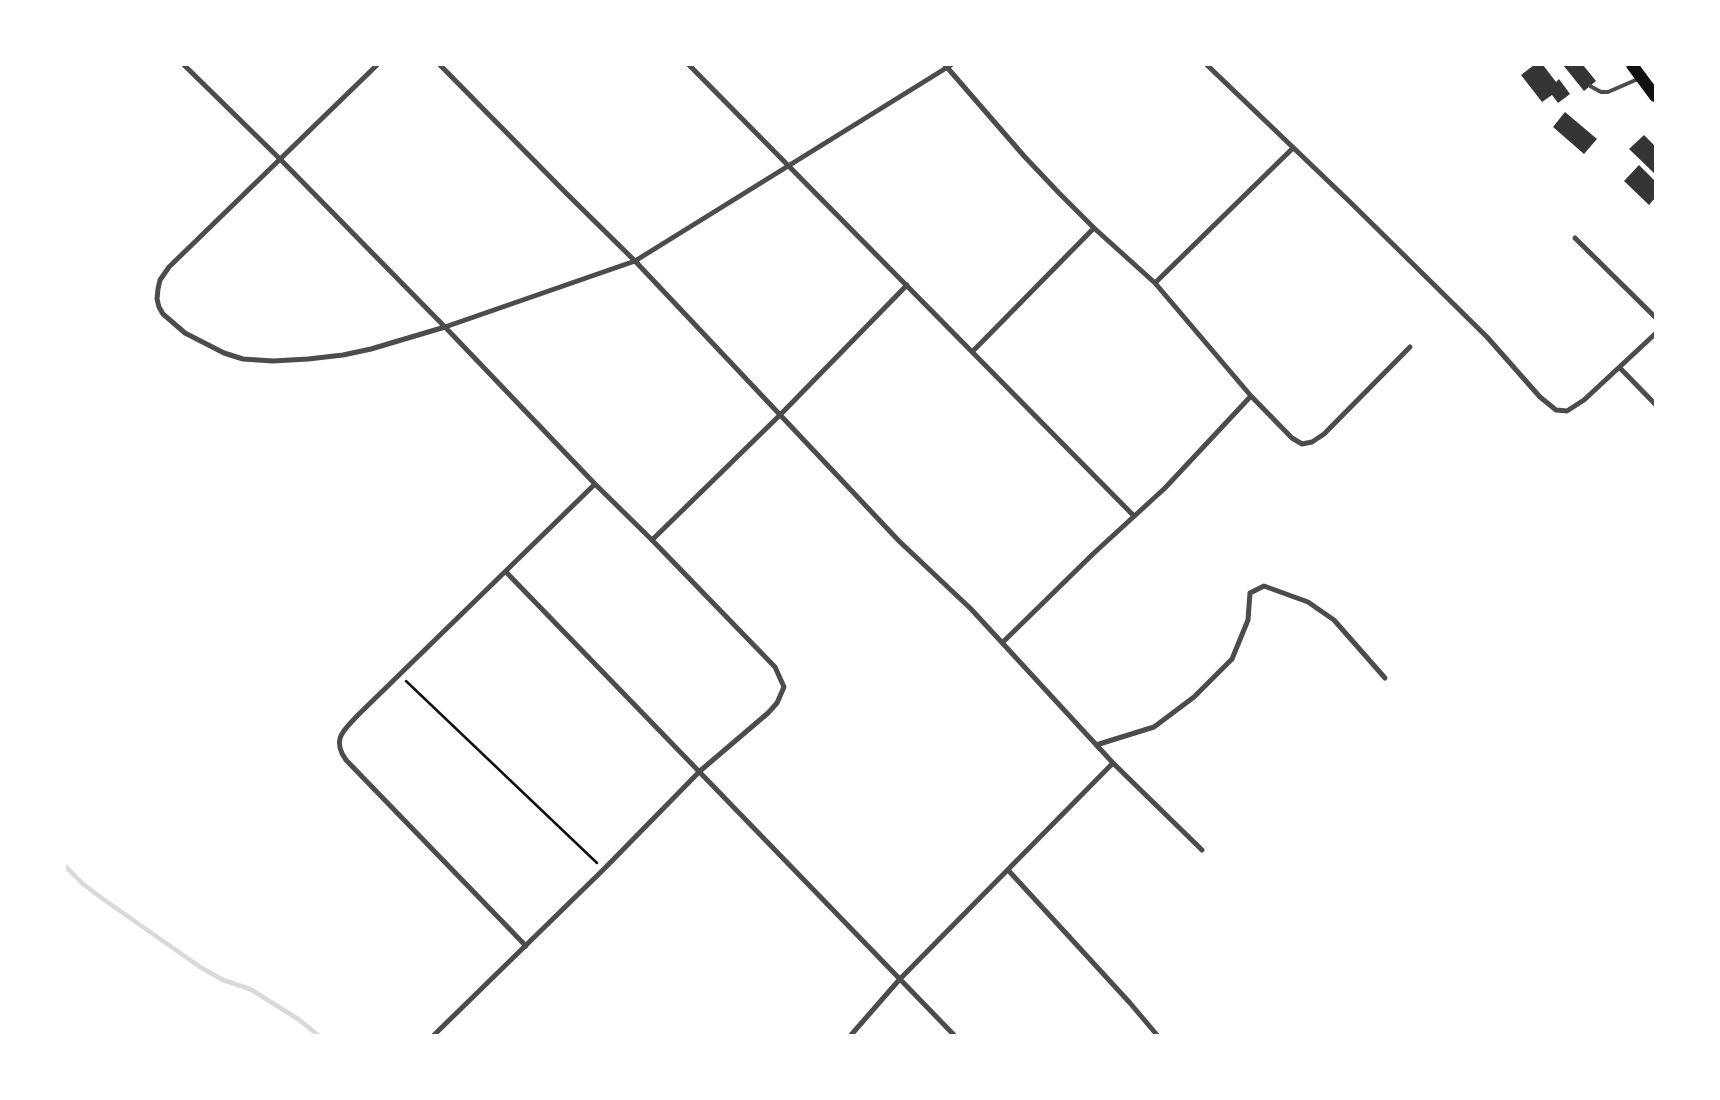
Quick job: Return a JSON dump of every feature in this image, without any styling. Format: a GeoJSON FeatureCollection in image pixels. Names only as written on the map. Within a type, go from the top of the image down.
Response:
{"type":"FeatureCollection","features":[{"type":"Feature","properties":{"kind":"main road"},"geometry":{"type":"LineString","coordinates":[[1632,65],[1655,96]]}},
{"type":"Feature","properties":{"kind":"street"},"geometry":{"type":"LineString","coordinates":[[184,65],[446,327],[594,484],[652,540],[775,667],[784,687],[777,703],[768,713],[700,771],[604,870],[434,1035]]}},
{"type":"Feature","properties":{"kind":"street"},"geometry":{"type":"LineString","coordinates":[[377,65],[168,267],[160,280],[157,299],[159,307],[163,314],[185,333],[224,353],[244,359],[308,359],[343,355],[371,349],[446,327],[635,261],[948,66],[1024,156],[1094,228],[1155,283],[1251,396],[1292,438],[1302,444],[1312,442],[1324,434],[1410,347]]}},
{"type":"Feature","properties":{"kind":"street"},"geometry":{"type":"LineString","coordinates":[[440,65],[635,261],[899,541],[971,609],[1113,763],[1202,850]]}},
{"type":"Feature","properties":{"kind":"street"},"geometry":{"type":"LineString","coordinates":[[689,65],[1134,516]]}},
{"type":"Feature","properties":{"kind":"street"},"geometry":{"type":"LineString","coordinates":[[1207,65],[1480,330],[1540,398],[1556,410],[1567,411],[1574,408],[1655,334]]}},
{"type":"Feature","properties":{"kind":"street"},"geometry":{"type":"LineString","coordinates":[[1155,283],[1293,148]]}},
{"type":"Feature","properties":{"kind":"street"},"geometry":{"type":"LineString","coordinates":[[973,351],[1094,228]]}},
{"type":"Feature","properties":{"kind":"street"},"geometry":{"type":"LineString","coordinates":[[1576,238],[1655,317]]}},
{"type":"Feature","properties":{"kind":"street"},"geometry":{"type":"LineString","coordinates":[[652,540],[780,415],[907,285]]}},
{"type":"Feature","properties":{"kind":"street"},"geometry":{"type":"LineString","coordinates":[[1620,368],[1655,404]]}},
{"type":"Feature","properties":{"kind":"street"},"geometry":{"type":"LineString","coordinates":[[1003,642],[1165,488],[1251,396]]}},
{"type":"Feature","properties":{"kind":"street"},"geometry":{"type":"LineString","coordinates":[[526,946],[346,760],[341,752],[339,741],[341,732],[594,484]]}},
{"type":"Feature","properties":{"kind":"street"},"geometry":{"type":"LineString","coordinates":[[506,572],[954,1035]]}},
{"type":"Feature","properties":{"kind":"street"},"geometry":{"type":"LineString","coordinates":[[1096,745],[1154,727],[1194,696],[1232,659],[1248,620],[1250,593],[1264,586],[1308,602],[1334,620],[1385,678]]}},
{"type":"Feature","properties":{"kind":"street"},"geometry":{"type":"LineString","coordinates":[[851,1035],[899,980],[1113,763]]}},
{"type":"Feature","properties":{"kind":"street"},"geometry":{"type":"LineString","coordinates":[[1008,870],[1157,1035]]}},
{"type":"Feature","properties":{"kind":"lane"},"geometry":{"type":"LineString","coordinates":[[1590,86],[1601,92],[1608,92],[1642,77]]}},
{"type":"Feature","properties":{"kind":"path"},"geometry":{"type":"LineString","coordinates":[[400,675],[604,870]]}},
{"type":"Feature","properties":{"kind":"building"},"geometry":{"type":"Polygon","coordinates":[[[1534,65],[1543,65],[1556,82],[1559,79],[1570,94],[1558,103],[1552,95],[1542,102],[1521,75],[1534,65]]]}},
{"type":"Feature","properties":{"kind":"building"},"geometry":{"type":"Polygon","coordinates":[[[1563,65],[1583,65],[1596,81],[1584,91],[1563,65]]]}},
{"type":"Feature","properties":{"kind":"building"},"geometry":{"type":"Polygon","coordinates":[[[1565,112],[1597,139],[1584,154],[1553,127],[1565,112]]]}},
{"type":"Feature","properties":{"kind":"building"},"geometry":{"type":"Polygon","coordinates":[[[1644,135],[1655,146],[1655,174],[1629,149],[1644,135]]]}},
{"type":"Feature","properties":{"kind":"building"},"geometry":{"type":"Polygon","coordinates":[[[1639,165],[1655,181],[1655,198],[1649,205],[1624,181],[1639,165]]]}},
{"type":"Feature","properties":{"kind":"waterway"},"geometry":{"type":"LineString","coordinates":[[65,866],[83,884],[103,899],[200,967],[223,980],[250,989],[298,1019],[318,1035]]}}]}
